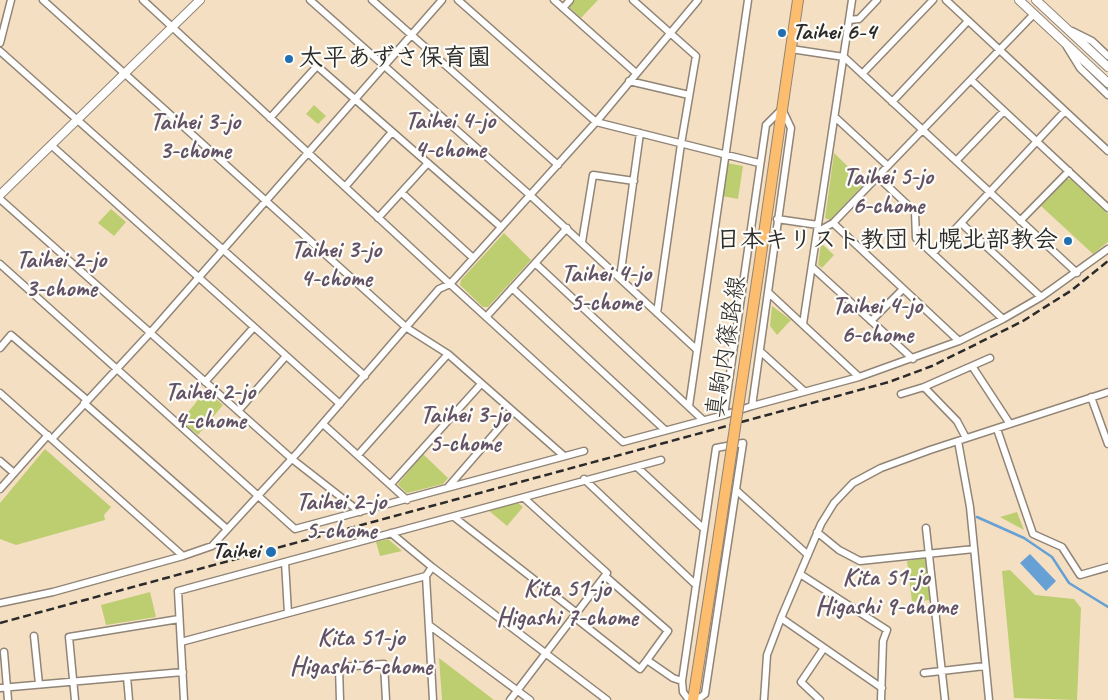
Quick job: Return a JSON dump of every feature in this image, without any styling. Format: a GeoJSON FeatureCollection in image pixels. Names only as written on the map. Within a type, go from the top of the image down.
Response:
{"type":"FeatureCollection","features":[{"type":"Feature","properties":{"kind":"main road","name":"真駒内篠路線"},"geometry":{"type":"LineString","coordinates":[[691,700],[717,548],[798,0]]}},
{"type":"Feature","properties":{"kind":"street"},"geometry":{"type":"LineString","coordinates":[[0,43],[12,0]]}},
{"type":"Feature","properties":{"kind":"street"},"geometry":{"type":"LineString","coordinates":[[43,0],[407,328],[448,354],[564,456]]}},
{"type":"Feature","properties":{"kind":"street"},"geometry":{"type":"LineString","coordinates":[[142,0],[622,442],[724,415],[804,391],[860,378],[913,360],[959,341],[1004,319],[1077,273],[1108,249]]}},
{"type":"Feature","properties":{"kind":"street"},"geometry":{"type":"LineString","coordinates":[[0,194],[200,0]]}},
{"type":"Feature","properties":{"kind":"street"},"geometry":{"type":"LineString","coordinates":[[310,0],[567,228],[696,349]]}},
{"type":"Feature","properties":{"kind":"street"},"geometry":{"type":"LineString","coordinates":[[372,0],[558,166]]}},
{"type":"Feature","properties":{"kind":"street"},"geometry":{"type":"LineString","coordinates":[[0,489],[118,369],[442,0]]}},
{"type":"Feature","properties":{"kind":"street"},"geometry":{"type":"LineString","coordinates":[[458,0],[596,122],[759,163]]}},
{"type":"Feature","properties":{"kind":"street"},"geometry":{"type":"LineString","coordinates":[[554,0],[636,74]]}},
{"type":"Feature","properties":{"kind":"street"},"geometry":{"type":"LineString","coordinates":[[563,8],[570,0]]}},
{"type":"Feature","properties":{"kind":"street"},"geometry":{"type":"LineString","coordinates":[[633,0],[696,56],[681,144],[658,313]]}},
{"type":"Feature","properties":{"kind":"street"},"geometry":{"type":"LineString","coordinates":[[0,603],[53,592],[183,556],[212,546],[292,459],[439,289],[450,284],[558,166],[698,0]]}},
{"type":"Feature","properties":{"kind":"street"},"geometry":{"type":"LineString","coordinates":[[688,406],[748,0]]}},
{"type":"Feature","properties":{"kind":"street"},"geometry":{"type":"LineString","coordinates":[[803,324],[852,0]]}},
{"type":"Feature","properties":{"kind":"street"},"geometry":{"type":"LineString","coordinates":[[849,20],[859,19],[877,0]]}},
{"type":"Feature","properties":{"kind":"street"},"geometry":{"type":"LineString","coordinates":[[862,74],[933,0]]}},
{"type":"Feature","properties":{"kind":"street"},"geometry":{"type":"LineString","coordinates":[[946,0],[1108,151]]}},
{"type":"Feature","properties":{"kind":"street"},"geometry":{"type":"LineString","coordinates":[[1019,0],[1108,83]]}},
{"type":"Feature","properties":{"kind":"street"},"geometry":{"type":"LineString","coordinates":[[777,219],[818,229],[833,223],[1000,50],[1034,14],[1042,2],[1108,67]]}},
{"type":"Feature","properties":{"kind":"street"},"geometry":{"type":"LineString","coordinates":[[892,102],[968,21]]}},
{"type":"Feature","properties":{"kind":"street"},"geometry":{"type":"LineString","coordinates":[[1067,28],[1092,41],[1108,56]]}},
{"type":"Feature","properties":{"kind":"street"},"geometry":{"type":"LineString","coordinates":[[1064,42],[1080,68],[1108,95]]}},
{"type":"Feature","properties":{"kind":"street"},"geometry":{"type":"LineString","coordinates":[[791,49],[844,57],[1077,273]]}},
{"type":"Feature","properties":{"kind":"street"},"geometry":{"type":"LineString","coordinates":[[0,51],[365,376]]}},
{"type":"Feature","properties":{"kind":"street"},"geometry":{"type":"LineString","coordinates":[[270,118],[317,66],[501,227]]}},
{"type":"Feature","properties":{"kind":"street"},"geometry":{"type":"LineString","coordinates":[[971,80],[1108,208]]}},
{"type":"Feature","properties":{"kind":"street"},"geometry":{"type":"LineString","coordinates":[[629,81],[689,95]]}},
{"type":"Feature","properties":{"kind":"street"},"geometry":{"type":"LineString","coordinates":[[724,415],[766,125],[782,109],[791,128],[752,406]]}},
{"type":"Feature","properties":{"kind":"street"},"geometry":{"type":"LineString","coordinates":[[956,161],[1004,111]]}},
{"type":"Feature","properties":{"kind":"street"},"geometry":{"type":"LineString","coordinates":[[933,253],[1066,111]]}},
{"type":"Feature","properties":{"kind":"street"},"geometry":{"type":"LineString","coordinates":[[835,117],[888,166]]}},
{"type":"Feature","properties":{"kind":"street"},"geometry":{"type":"LineString","coordinates":[[344,187],[392,132]]}},
{"type":"Feature","properties":{"kind":"street"},"geometry":{"type":"LineString","coordinates":[[620,278],[640,133]]}},
{"type":"Feature","properties":{"kind":"street"},"geometry":{"type":"LineString","coordinates":[[51,145],[340,404]]}},
{"type":"Feature","properties":{"kind":"street"},"geometry":{"type":"LineString","coordinates":[[378,218],[428,163]]}},
{"type":"Feature","properties":{"kind":"street"},"geometry":{"type":"LineString","coordinates":[[1020,221],[1069,171]]}},
{"type":"Feature","properties":{"kind":"street"},"geometry":{"type":"LineString","coordinates":[[582,242],[594,175],[634,181]]}},
{"type":"Feature","properties":{"kind":"street"},"geometry":{"type":"LineString","coordinates":[[878,177],[915,212],[916,238],[1004,319]]}},
{"type":"Feature","properties":{"kind":"street"},"geometry":{"type":"LineString","coordinates":[[402,193],[472,258]]}},
{"type":"Feature","properties":{"kind":"street"},"geometry":{"type":"LineString","coordinates":[[0,198],[292,459],[360,512]]}},
{"type":"Feature","properties":{"kind":"street"},"geometry":{"type":"LineString","coordinates":[[833,223],[959,341]]}},
{"type":"Feature","properties":{"kind":"street"},"geometry":{"type":"LineString","coordinates":[[961,223],[1041,297]]}},
{"type":"Feature","properties":{"kind":"street"},"geometry":{"type":"LineString","coordinates":[[486,317],[567,228]]}},
{"type":"Feature","properties":{"kind":"street"},"geometry":{"type":"LineString","coordinates":[[535,263],[703,420]]}},
{"type":"Feature","properties":{"kind":"street"},"geometry":{"type":"LineString","coordinates":[[0,264],[296,529],[584,451]]}},
{"type":"Feature","properties":{"kind":"street"},"geometry":{"type":"LineString","coordinates":[[812,267],[913,360]]}},
{"type":"Feature","properties":{"kind":"street"},"geometry":{"type":"LineString","coordinates":[[512,288],[665,430]]}},
{"type":"Feature","properties":{"kind":"street"},"geometry":{"type":"LineString","coordinates":[[871,321],[903,289]]}},
{"type":"Feature","properties":{"kind":"street"},"geometry":{"type":"LineString","coordinates":[[769,293],[860,378]]}},
{"type":"Feature","properties":{"kind":"street"},"geometry":{"type":"LineString","coordinates":[[205,382],[254,327]]}},
{"type":"Feature","properties":{"kind":"street"},"geometry":{"type":"LineString","coordinates":[[0,348],[11,335],[227,529]]}},
{"type":"Feature","properties":{"kind":"street"},"geometry":{"type":"LineString","coordinates":[[760,351],[804,391]]}},
{"type":"Feature","properties":{"kind":"street"},"geometry":{"type":"LineString","coordinates":[[358,455],[448,354]]}},
{"type":"Feature","properties":{"kind":"street"},"geometry":{"type":"LineString","coordinates":[[238,411],[286,356]]}},
{"type":"Feature","properties":{"kind":"street"},"geometry":{"type":"LineString","coordinates":[[901,394],[924,387],[990,358]]}},
{"type":"Feature","properties":{"kind":"street"},"geometry":{"type":"LineString","coordinates":[[972,366],[1010,424]]}},
{"type":"Feature","properties":{"kind":"street"},"geometry":{"type":"LineString","coordinates":[[391,484],[481,384]]}},
{"type":"Feature","properties":{"kind":"street"},"geometry":{"type":"LineString","coordinates":[[924,387],[957,421],[966,438]]}},
{"type":"Feature","properties":{"kind":"street"},"geometry":{"type":"LineString","coordinates":[[764,700],[767,655],[781,618],[817,532],[834,503],[853,483],[881,468],[1108,392]]}},
{"type":"Feature","properties":{"kind":"street"},"geometry":{"type":"LineString","coordinates":[[0,393],[183,556]]}},
{"type":"Feature","properties":{"kind":"street"},"geometry":{"type":"LineString","coordinates":[[1091,397],[1108,444]]}},
{"type":"Feature","properties":{"kind":"street"},"geometry":{"type":"LineString","coordinates":[[448,487],[513,412]]}},
{"type":"Feature","properties":{"kind":"street"},"geometry":{"type":"LineString","coordinates":[[322,424],[407,500]]}},
{"type":"Feature","properties":{"kind":"street"},"geometry":{"type":"LineString","coordinates":[[997,429],[1033,534],[1062,547],[1080,575],[1108,567]]}},
{"type":"Feature","properties":{"kind":"street"},"geometry":{"type":"LineString","coordinates":[[958,441],[970,508],[989,700]]}},
{"type":"Feature","properties":{"kind":"street"},"geometry":{"type":"LineString","coordinates":[[691,700],[684,692],[682,681],[716,448],[743,443],[705,694],[697,700]]}},
{"type":"Feature","properties":{"kind":"street"},"geometry":{"type":"LineString","coordinates":[[184,700],[178,590],[524,498],[584,479],[661,460]]}},
{"type":"Feature","properties":{"kind":"street"},"geometry":{"type":"LineString","coordinates":[[0,461],[14,473]]}},
{"type":"Feature","properties":{"kind":"street"},"geometry":{"type":"LineString","coordinates":[[637,466],[704,529]]}},
{"type":"Feature","properties":{"kind":"street"},"geometry":{"type":"LineString","coordinates":[[584,479],[696,585]]}},
{"type":"Feature","properties":{"kind":"street"},"geometry":{"type":"LineString","coordinates":[[736,490],[808,555]]}},
{"type":"Feature","properties":{"kind":"street"},"geometry":{"type":"LineString","coordinates":[[510,700],[607,573],[524,498]]}},
{"type":"Feature","properties":{"kind":"street"},"geometry":{"type":"LineString","coordinates":[[454,517],[640,669],[668,632],[605,576]]}},
{"type":"Feature","properties":{"kind":"street"},"geometry":{"type":"LineString","coordinates":[[926,528],[945,700]]}},
{"type":"Feature","properties":{"kind":"street"},"geometry":{"type":"LineString","coordinates":[[817,532],[839,550],[860,561],[974,549]]}},
{"type":"Feature","properties":{"kind":"street"},"geometry":{"type":"LineString","coordinates":[[391,533],[432,567],[607,700]]}},
{"type":"Feature","properties":{"kind":"street"},"geometry":{"type":"LineString","coordinates":[[285,562],[288,612]]}},
{"type":"Feature","properties":{"kind":"street"},"geometry":{"type":"LineString","coordinates":[[432,567],[426,576],[434,700]]}},
{"type":"Feature","properties":{"kind":"street"},"geometry":{"type":"LineString","coordinates":[[800,574],[886,630],[883,641],[881,700]]}},
{"type":"Feature","properties":{"kind":"street"},"geometry":{"type":"LineString","coordinates":[[181,642],[426,576]]}},
{"type":"Feature","properties":{"kind":"street"},"geometry":{"type":"LineString","coordinates":[[75,700],[69,636],[179,618]]}},
{"type":"Feature","properties":{"kind":"street"},"geometry":{"type":"LineString","coordinates":[[781,618],[882,688]]}},
{"type":"Feature","properties":{"kind":"street"},"geometry":{"type":"LineString","coordinates":[[429,625],[530,700]]}},
{"type":"Feature","properties":{"kind":"street"},"geometry":{"type":"LineString","coordinates":[[34,636],[39,684]]}},
{"type":"Feature","properties":{"kind":"street"},"geometry":{"type":"LineString","coordinates":[[820,700],[800,682],[824,648]]}},
{"type":"Feature","properties":{"kind":"street"},"geometry":{"type":"LineString","coordinates":[[4,652],[4,687],[8,700]]}},
{"type":"Feature","properties":{"kind":"street"},"geometry":{"type":"LineString","coordinates":[[647,660],[673,678],[682,681]]}},
{"type":"Feature","properties":{"kind":"street"},"geometry":{"type":"LineString","coordinates":[[340,700],[339,667],[384,664],[386,700]]}},
{"type":"Feature","properties":{"kind":"street"},"geometry":{"type":"LineString","coordinates":[[924,673],[986,666]]}},
{"type":"Feature","properties":{"kind":"street"},"geometry":{"type":"LineString","coordinates":[[4,687],[183,672]]}},
{"type":"Feature","properties":{"kind":"street"},"geometry":{"type":"LineString","coordinates":[[127,677],[128,700]]}},
{"type":"Feature","properties":{"kind":"green space"},"geometry":{"type":"Polygon","coordinates":[[[574,0],[598,0],[581,18],[568,6],[574,0]]]}},
{"type":"Feature","properties":{"kind":"green space"},"geometry":{"type":"Polygon","coordinates":[[[314,105],[326,116],[318,124],[306,114],[314,105]]]}},
{"type":"Feature","properties":{"kind":"green space"},"geometry":{"type":"Polygon","coordinates":[[[834,153],[865,183],[830,220],[825,218],[834,153]]]}},
{"type":"Feature","properties":{"kind":"green space"},"geometry":{"type":"Polygon","coordinates":[[[727,163],[743,166],[738,199],[722,196],[727,163]]]}},
{"type":"Feature","properties":{"kind":"green space"},"geometry":{"type":"Polygon","coordinates":[[[1067,179],[1071,179],[1108,214],[1108,242],[1093,254],[1041,206],[1067,179]]]}},
{"type":"Feature","properties":{"kind":"green space"},"geometry":{"type":"Polygon","coordinates":[[[111,209],[126,222],[114,236],[98,223],[111,209]]]}},
{"type":"Feature","properties":{"kind":"green space"},"geometry":{"type":"Polygon","coordinates":[[[504,233],[531,260],[488,307],[483,307],[460,285],[461,280],[504,233]]]}},
{"type":"Feature","properties":{"kind":"green space"},"geometry":{"type":"Polygon","coordinates":[[[821,243],[834,255],[822,268],[818,265],[821,243]]]}},
{"type":"Feature","properties":{"kind":"green space"},"geometry":{"type":"Polygon","coordinates":[[[772,306],[791,320],[777,335],[770,326],[772,306]]]}},
{"type":"Feature","properties":{"kind":"green space"},"geometry":{"type":"Polygon","coordinates":[[[206,390],[223,405],[198,435],[181,421],[206,390]]]}},
{"type":"Feature","properties":{"kind":"green space"},"geometry":{"type":"Polygon","coordinates":[[[45,449],[111,507],[104,515],[105,520],[16,545],[0,539],[0,503],[45,449]]]}},
{"type":"Feature","properties":{"kind":"green space"},"geometry":{"type":"Polygon","coordinates":[[[423,454],[448,478],[443,484],[407,493],[398,485],[423,454]]]}},
{"type":"Feature","properties":{"kind":"green space"},"geometry":{"type":"Polygon","coordinates":[[[517,502],[523,507],[507,526],[487,509],[517,502]]]}},
{"type":"Feature","properties":{"kind":"green space"},"geometry":{"type":"Polygon","coordinates":[[[1017,512],[1024,530],[1000,517],[1017,512]]]}},
{"type":"Feature","properties":{"kind":"green space"},"geometry":{"type":"Polygon","coordinates":[[[388,539],[402,551],[380,556],[376,542],[388,539]]]}},
{"type":"Feature","properties":{"kind":"green space"},"geometry":{"type":"Polygon","coordinates":[[[924,558],[926,560],[930,600],[912,602],[907,561],[924,558]]]}},
{"type":"Feature","properties":{"kind":"green space"},"geometry":{"type":"Polygon","coordinates":[[[1010,570],[1035,595],[1074,599],[1081,608],[1077,700],[1014,698],[1002,571],[1010,570]]]}},
{"type":"Feature","properties":{"kind":"green space"},"geometry":{"type":"Polygon","coordinates":[[[150,592],[156,617],[106,625],[101,605],[150,592]]]}},
{"type":"Feature","properties":{"kind":"green space"},"geometry":{"type":"Polygon","coordinates":[[[439,658],[494,700],[442,700],[439,658]]]}},
{"type":"Feature","properties":{"kind":"water"},"geometry":{"type":"Polygon","coordinates":[[[1030,554],[1056,581],[1046,591],[1020,563],[1030,554]]]}},
{"type":"Feature","properties":{"kind":"waterway"},"geometry":{"type":"LineString","coordinates":[[977,517],[1024,538],[1052,557],[1069,583],[1108,607]]}},
{"type":"Feature","properties":{"kind":"railway"},"geometry":{"type":"LineString","coordinates":[[0,623],[889,382],[932,366],[1023,321],[1072,290],[1108,261]]}},
{"type":"Feature","properties":{"kind":"place","name":"Taihei 6-4"},"geometry":{"type":"Point","coordinates":[782,33]}},
{"type":"Feature","properties":{"kind":"place","name":"太平あずさ保育園"},"geometry":{"type":"Point","coordinates":[289,59]}},
{"type":"Feature","properties":{"kind":"place","name":"日本キリスト教団 札幌北部教会"},"geometry":{"type":"Point","coordinates":[1068,241]}},
{"type":"Feature","properties":{"kind":"place","name":"Taihei"},"geometry":{"type":"Point","coordinates":[271,552]}},
{"type":"Feature","properties":{"kind":"district","name":"Taihei 3-jo 3-chome"},"geometry":{"type":"Point","coordinates":[195,136]}},
{"type":"Feature","properties":{"kind":"district","name":"Taihei 4-jo 4-chome"},"geometry":{"type":"Point","coordinates":[450,136]}},
{"type":"Feature","properties":{"kind":"district","name":"Taihei 5-jo 6-chome"},"geometry":{"type":"Point","coordinates":[888,192]}},
{"type":"Feature","properties":{"kind":"district","name":"Taihei 3-jo 4-chome"},"geometry":{"type":"Point","coordinates":[336,264]}},
{"type":"Feature","properties":{"kind":"district","name":"Taihei 2-jo 3-chome"},"geometry":{"type":"Point","coordinates":[61,274]}},
{"type":"Feature","properties":{"kind":"district","name":"Taihei 4-jo 5-chome"},"geometry":{"type":"Point","coordinates":[606,288]}},
{"type":"Feature","properties":{"kind":"district","name":"Taihei 4-jo 6-chome"},"geometry":{"type":"Point","coordinates":[877,320]}},
{"type":"Feature","properties":{"kind":"district","name":"Taihei 2-jo 4-chome"},"geometry":{"type":"Point","coordinates":[210,406]}},
{"type":"Feature","properties":{"kind":"district","name":"Taihei 3-jo 5-chome"},"geometry":{"type":"Point","coordinates":[465,430]}},
{"type":"Feature","properties":{"kind":"district","name":"Taihei 2-jo 5-chome"},"geometry":{"type":"Point","coordinates":[341,516]}},
{"type":"Feature","properties":{"kind":"district","name":"Kita 51-jo Higashi 9-chome"},"geometry":{"type":"Point","coordinates":[886,592]}},
{"type":"Feature","properties":{"kind":"district","name":"Kita 51-jo Higashi 7-chome"},"geometry":{"type":"Point","coordinates":[567,604]}},
{"type":"Feature","properties":{"kind":"district","name":"Kita 51-jo Higashi 6-chome"},"geometry":{"type":"Point","coordinates":[361,652]}}]}
